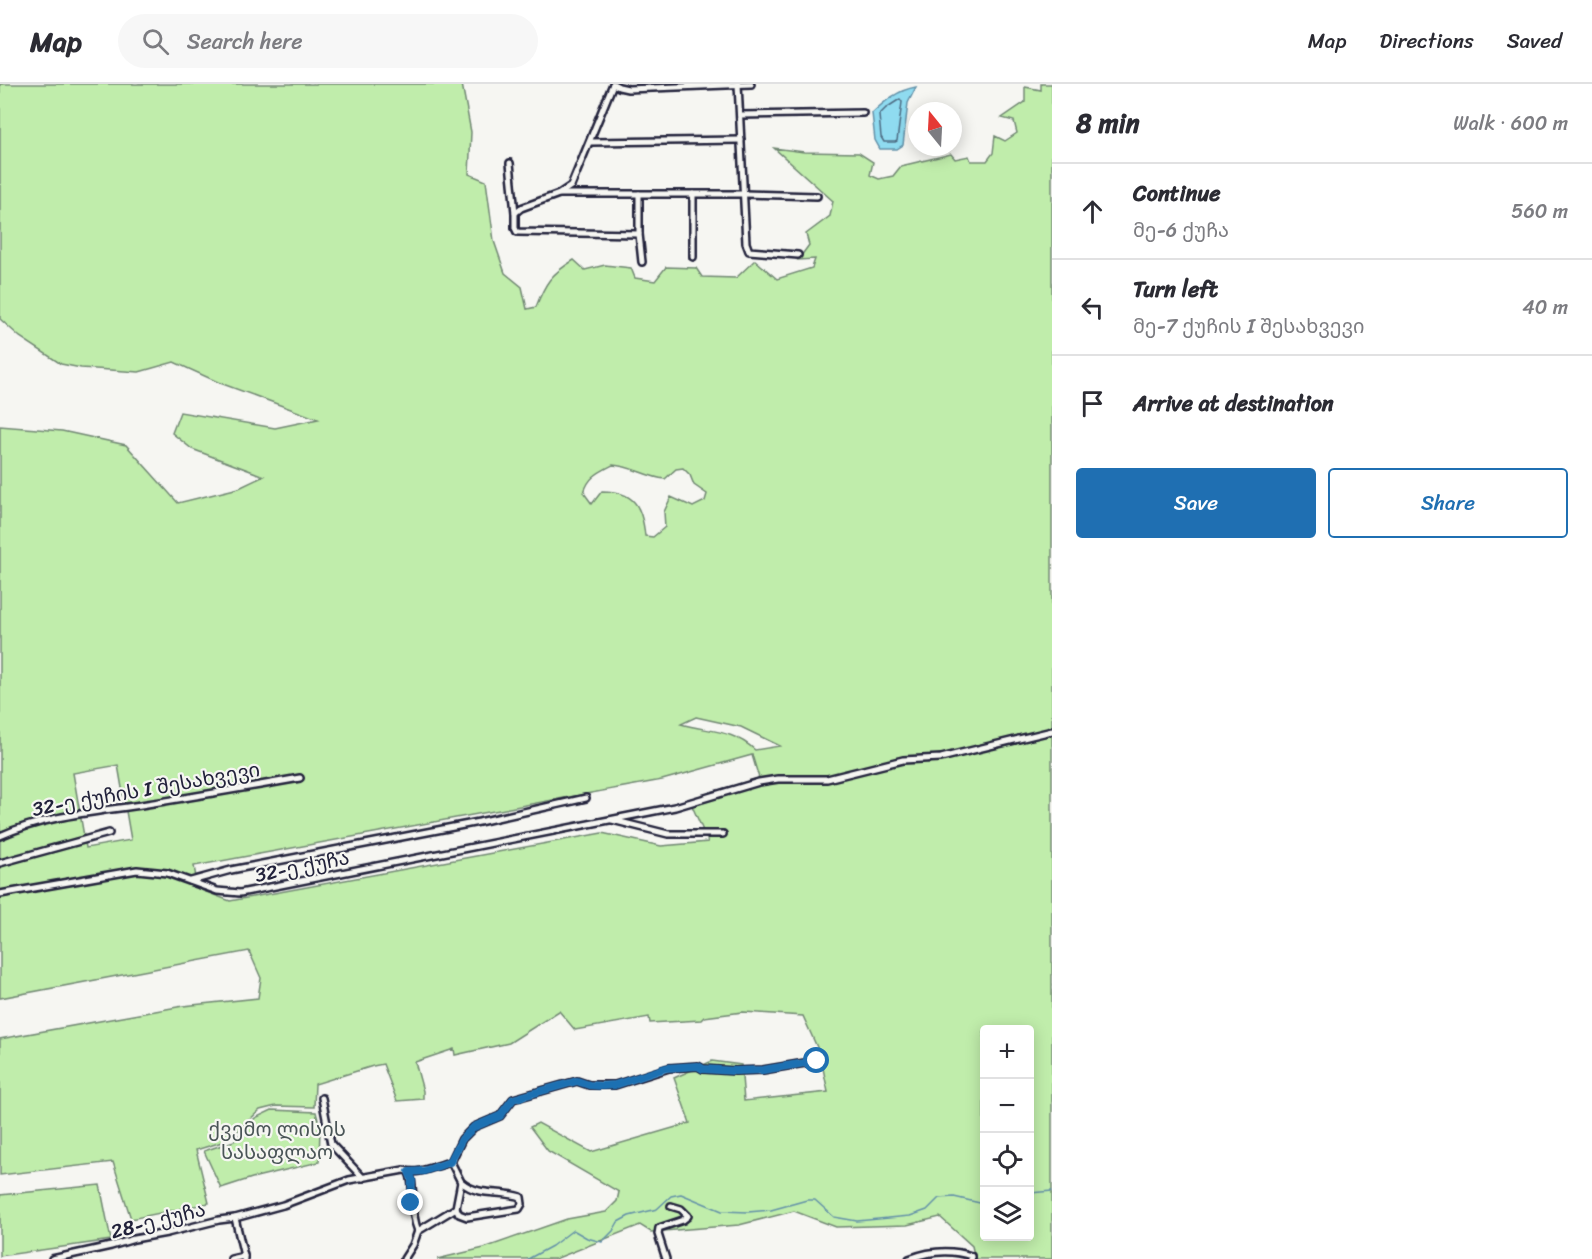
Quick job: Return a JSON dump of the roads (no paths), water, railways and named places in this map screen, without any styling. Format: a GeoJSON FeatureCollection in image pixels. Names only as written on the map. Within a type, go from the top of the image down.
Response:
{"type":"FeatureCollection","features":[{"type":"Feature","properties":{"kind":"street"},"geometry":{"type":"LineString","coordinates":[[515,213],[521,208],[559,194],[571,186],[613,84],[628,89],[751,84]]}},
{"type":"Feature","properties":{"kind":"street"},"geometry":{"type":"LineString","coordinates":[[738,84],[746,243],[749,251],[798,255]]}},
{"type":"Feature","properties":{"kind":"street"},"geometry":{"type":"LineString","coordinates":[[740,115],[862,113]]}},
{"type":"Feature","properties":{"kind":"street"},"geometry":{"type":"LineString","coordinates":[[591,142],[741,140]]}},
{"type":"Feature","properties":{"kind":"street"},"geometry":{"type":"LineString","coordinates":[[510,163],[517,232],[639,234]]}},
{"type":"Feature","properties":{"kind":"street"},"geometry":{"type":"LineString","coordinates":[[559,194],[817,196]]}},
{"type":"Feature","properties":{"kind":"street"},"geometry":{"type":"LineString","coordinates":[[639,194],[642,262]]}},
{"type":"Feature","properties":{"kind":"street"},"geometry":{"type":"LineString","coordinates":[[693,194],[693,257]]}},
{"type":"Feature","properties":{"kind":"street","name":"32-ე ქუჩა"},"geometry":{"type":"LineString","coordinates":[[0,894],[137,870],[166,873],[217,891],[240,893],[675,807],[759,782],[778,779],[827,779],[903,760],[941,758],[1052,731]]}},
{"type":"Feature","properties":{"kind":"street","name":"32-ე ქუჩის I შესახვევი"},"geometry":{"type":"LineString","coordinates":[[0,836],[21,827],[63,815],[202,796],[300,778]]}},
{"type":"Feature","properties":{"kind":"street"},"geometry":{"type":"LineString","coordinates":[[189,882],[231,870],[478,822],[586,798]]}},
{"type":"Feature","properties":{"kind":"street"},"geometry":{"type":"LineString","coordinates":[[611,820],[668,834],[723,834]]}},
{"type":"Feature","properties":{"kind":"street"},"geometry":{"type":"LineString","coordinates":[[0,863],[109,833]]}},
{"type":"Feature","properties":{"kind":"street"},"geometry":{"type":"LineString","coordinates":[[461,1182],[456,1208],[459,1214],[467,1217],[519,1209],[522,1204],[521,1197],[471,1190],[461,1182],[450,1162],[462,1139],[474,1127],[500,1116],[513,1099],[577,1081],[589,1085],[615,1085],[666,1068],[698,1066],[703,1069],[735,1071],[763,1070],[817,1061]]}},
{"type":"Feature","properties":{"kind":"street"},"geometry":{"type":"LineString","coordinates":[[322,1098],[331,1144],[363,1178]]}},
{"type":"Feature","properties":{"kind":"street","name":"28-ე ქუჩა"},"geometry":{"type":"LineString","coordinates":[[52,1259],[235,1218],[283,1205],[350,1180],[404,1170],[424,1171],[450,1162]]}},
{"type":"Feature","properties":{"kind":"street"},"geometry":{"type":"LineString","coordinates":[[404,1259],[413,1245],[417,1231],[413,1220],[412,1179],[409,1172]]}},
{"type":"Feature","properties":{"kind":"street"},"geometry":{"type":"LineString","coordinates":[[666,1259],[658,1234],[659,1228],[688,1216],[681,1209],[670,1206]]}},
{"type":"Feature","properties":{"kind":"street"},"geometry":{"type":"LineString","coordinates":[[417,1231],[456,1208]]}},
{"type":"Feature","properties":{"kind":"street"},"geometry":{"type":"LineString","coordinates":[[231,1259],[244,1257],[235,1218]]}},
{"type":"Feature","properties":{"kind":"street"},"geometry":{"type":"LineString","coordinates":[[909,1259],[925,1253],[942,1251],[971,1257]]}},
{"type":"Feature","properties":{"kind":"water"},"geometry":{"type":"Polygon","coordinates":[[[916,87],[908,102],[903,145],[897,149],[880,149],[875,140],[872,113],[887,100],[909,88],[916,87]]]}},
{"type":"Feature","properties":{"kind":"waterway"},"geometry":{"type":"LineString","coordinates":[[1034,1193],[1052,1191]]}},
{"type":"Feature","properties":{"kind":"waterway"},"geometry":{"type":"LineString","coordinates":[[528,1259],[552,1246],[573,1230],[587,1238],[602,1242],[618,1222],[629,1216],[657,1209],[671,1196],[681,1194],[722,1211],[771,1210],[815,1200],[834,1217],[857,1221],[910,1216],[927,1210],[939,1198],[954,1197],[980,1203]]}},
{"type":"Feature","properties":{"kind":"park label","name":"ქვემო ლისის სასაფლაო"},"geometry":{"type":"Point","coordinates":[277,1140]}}]}
